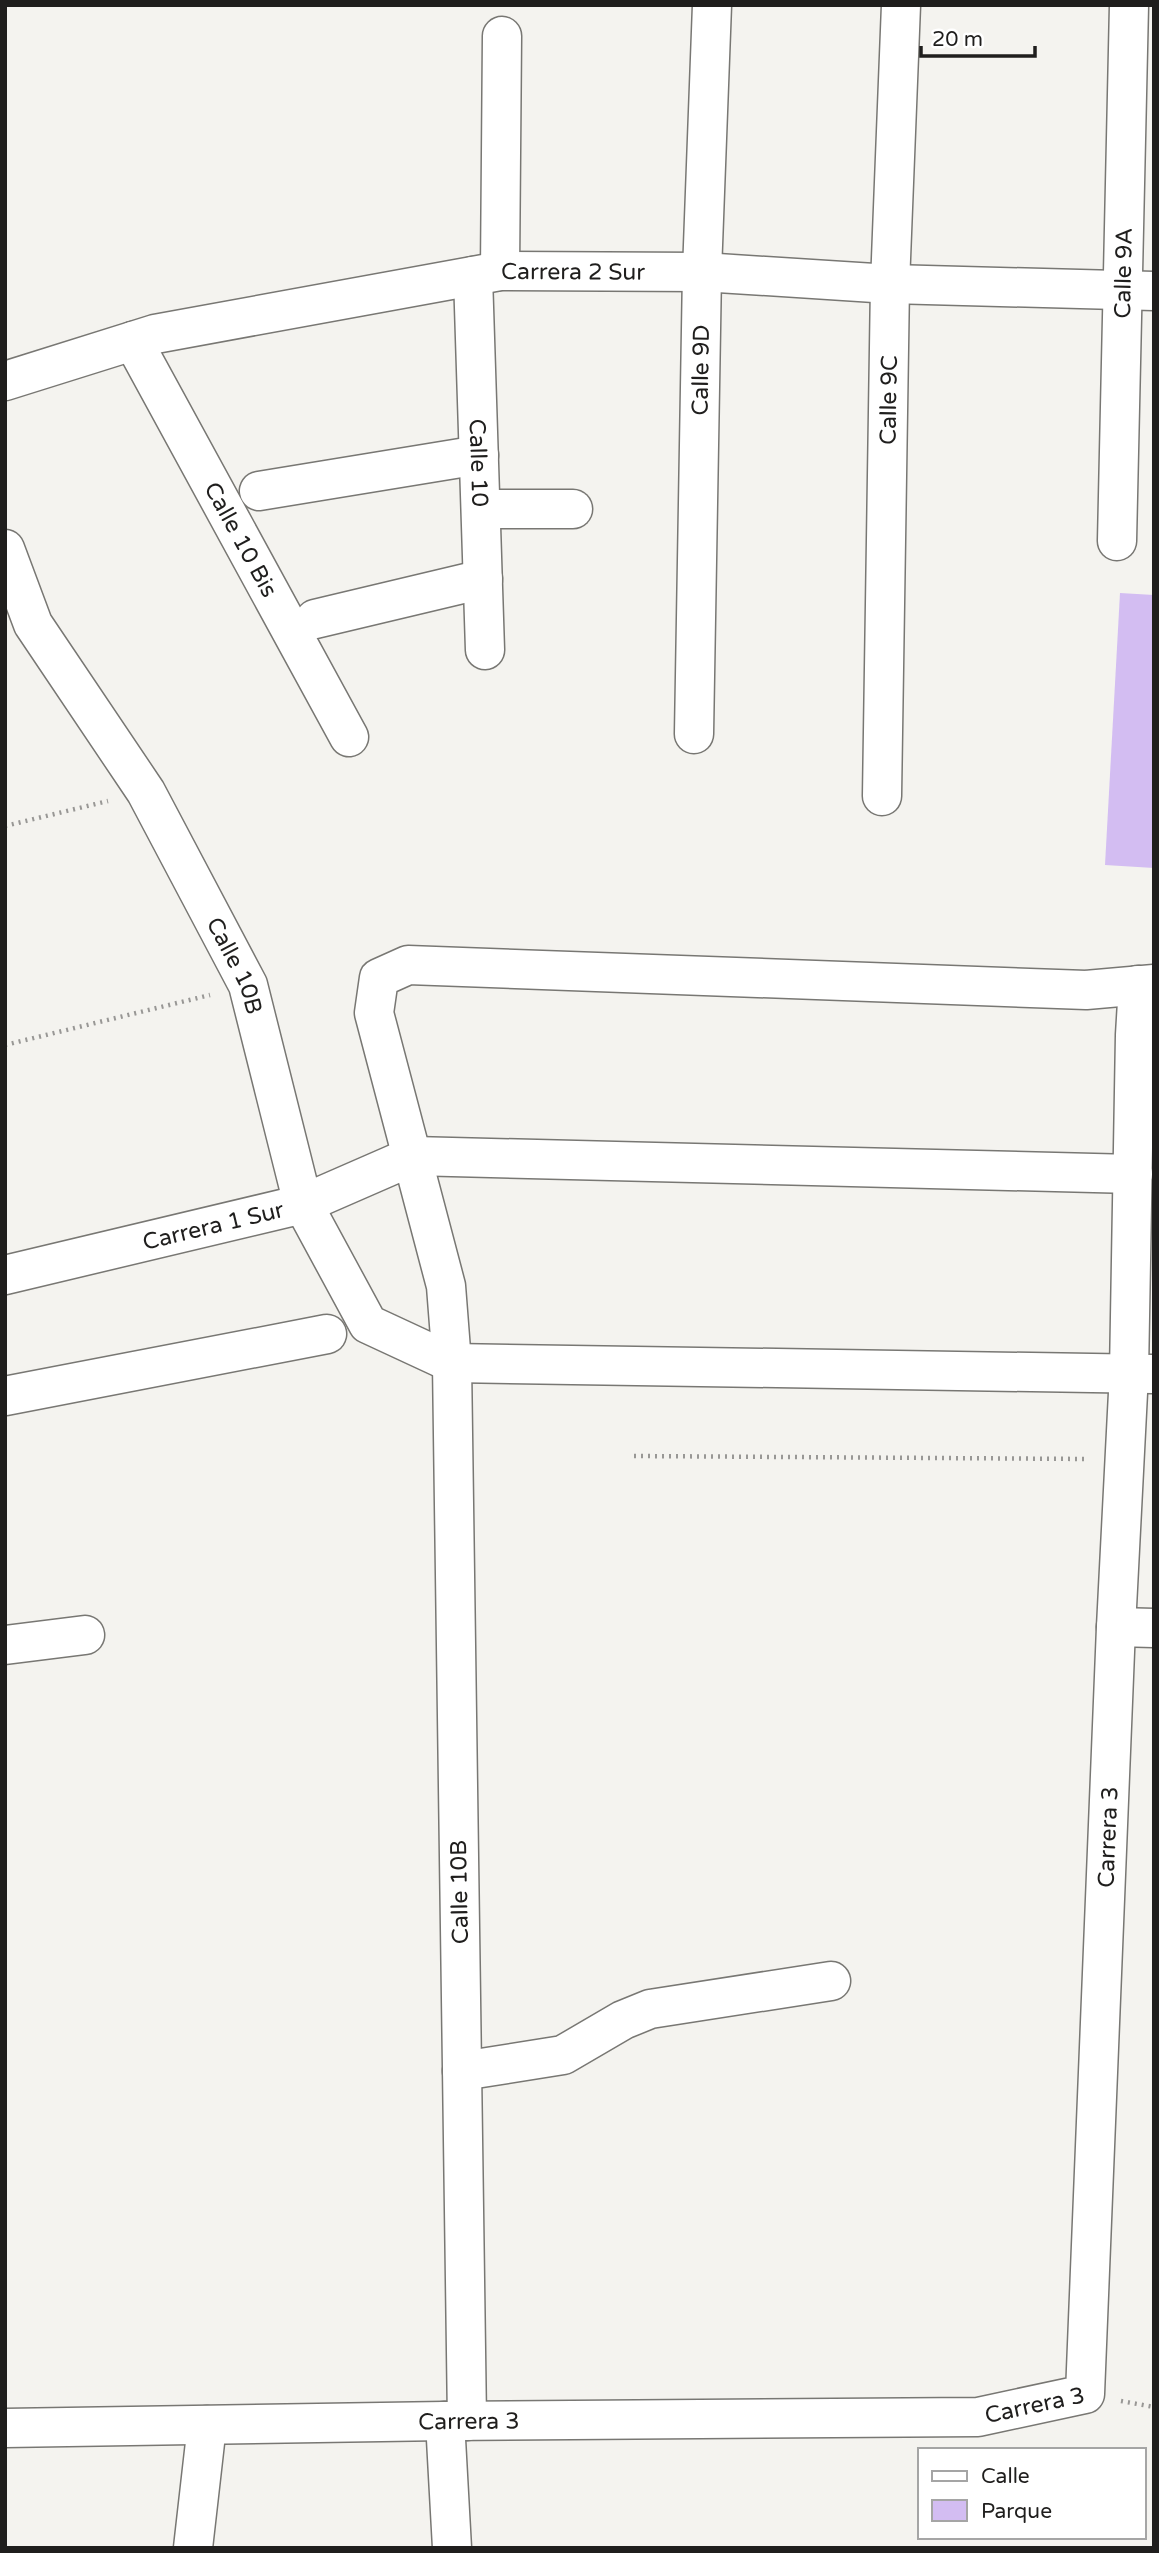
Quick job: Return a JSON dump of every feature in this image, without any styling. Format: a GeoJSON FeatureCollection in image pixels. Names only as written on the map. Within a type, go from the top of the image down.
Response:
{"type":"FeatureCollection","features":[{"type":"Feature","properties":{"kind":"street","name":"Calle 9D"},"geometry":{"type":"LineString","coordinates":[[694,734],[702,272],[712,5]]}},
{"type":"Feature","properties":{"kind":"street","name":"Calle 9C"},"geometry":{"type":"LineString","coordinates":[[882,796],[890,284],[901,5]]}},
{"type":"Feature","properties":{"kind":"street","name":"Calle 9A"},"geometry":{"type":"LineString","coordinates":[[1117,541],[1138,291],[1129,5]]}},
{"type":"Feature","properties":{"kind":"street","name":"Calle 10"},"geometry":{"type":"LineString","coordinates":[[485,650],[479,455],[486,273],[502,36]]}},
{"type":"Feature","properties":{"kind":"street","name":"Carrera 2 Sur"},"geometry":{"type":"LineString","coordinates":[[5,382],[155,334],[486,273],[702,272],[890,284],[1138,291]]}},
{"type":"Feature","properties":{"kind":"street","name":"Calle 10 Bis"},"geometry":{"type":"LineString","coordinates":[[133,341],[349,737]]}},
{"type":"Feature","properties":{"kind":"street"},"geometry":{"type":"LineString","coordinates":[[259,491],[479,455]]}},
{"type":"Feature","properties":{"kind":"street"},"geometry":{"type":"LineString","coordinates":[[481,509],[573,509]]}},
{"type":"Feature","properties":{"kind":"street","name":"Calle 10B"},"geometry":{"type":"LineString","coordinates":[[5,549],[33,624],[146,792],[248,985],[303,1204],[368,1324],[452,1363]]}},
{"type":"Feature","properties":{"kind":"street"},"geometry":{"type":"LineString","coordinates":[[315,619],[483,579]]}},
{"type":"Feature","properties":{"kind":"street","name":"Calle 10B"},"geometry":{"type":"LineString","coordinates":[[452,2548],[462,2071],[452,1363],[446,1286],[374,1013],[379,978],[408,965],[1086,990],[1146,985]]}},
{"type":"Feature","properties":{"kind":"street","name":"Carrera 3"},"geometry":{"type":"LineString","coordinates":[[5,2428],[978,2417],[1085,2394],[1124,1460],[1141,1374],[1133,1174],[1135,1035],[1146,985]]}},
{"type":"Feature","properties":{"kind":"street"},"geometry":{"type":"LineString","coordinates":[[413,1156],[1133,1174]]}},
{"type":"Feature","properties":{"kind":"street","name":"Carrera 1 Sur"},"geometry":{"type":"LineString","coordinates":[[5,1275],[303,1204],[413,1156]]}},
{"type":"Feature","properties":{"kind":"street"},"geometry":{"type":"LineString","coordinates":[[5,1396],[327,1334]]}},
{"type":"Feature","properties":{"kind":"street"},"geometry":{"type":"LineString","coordinates":[[452,1363],[1141,1374]]}},
{"type":"Feature","properties":{"kind":"street"},"geometry":{"type":"LineString","coordinates":[[1116,1627],[1154,1628]]}},
{"type":"Feature","properties":{"kind":"street"},"geometry":{"type":"LineString","coordinates":[[5,1645],[85,1635]]}},
{"type":"Feature","properties":{"kind":"street"},"geometry":{"type":"LineString","coordinates":[[462,2071],[563,2055],[623,2020],[650,2008],[831,1981]]}},
{"type":"Feature","properties":{"kind":"street"},"geometry":{"type":"LineString","coordinates":[[193,2548],[208,2425]]}},
{"type":"Feature","properties":{"kind":"path"},"geometry":{"type":"LineString","coordinates":[[5,826],[146,792]]}},
{"type":"Feature","properties":{"kind":"path"},"geometry":{"type":"LineString","coordinates":[[5,1045],[248,985]]}},
{"type":"Feature","properties":{"kind":"path"},"geometry":{"type":"LineString","coordinates":[[634,1456],[1124,1460]]}},
{"type":"Feature","properties":{"kind":"green space"},"geometry":{"type":"Polygon","coordinates":[[[1120,593],[1154,595],[1154,868],[1105,865],[1120,593]]]}}]}
